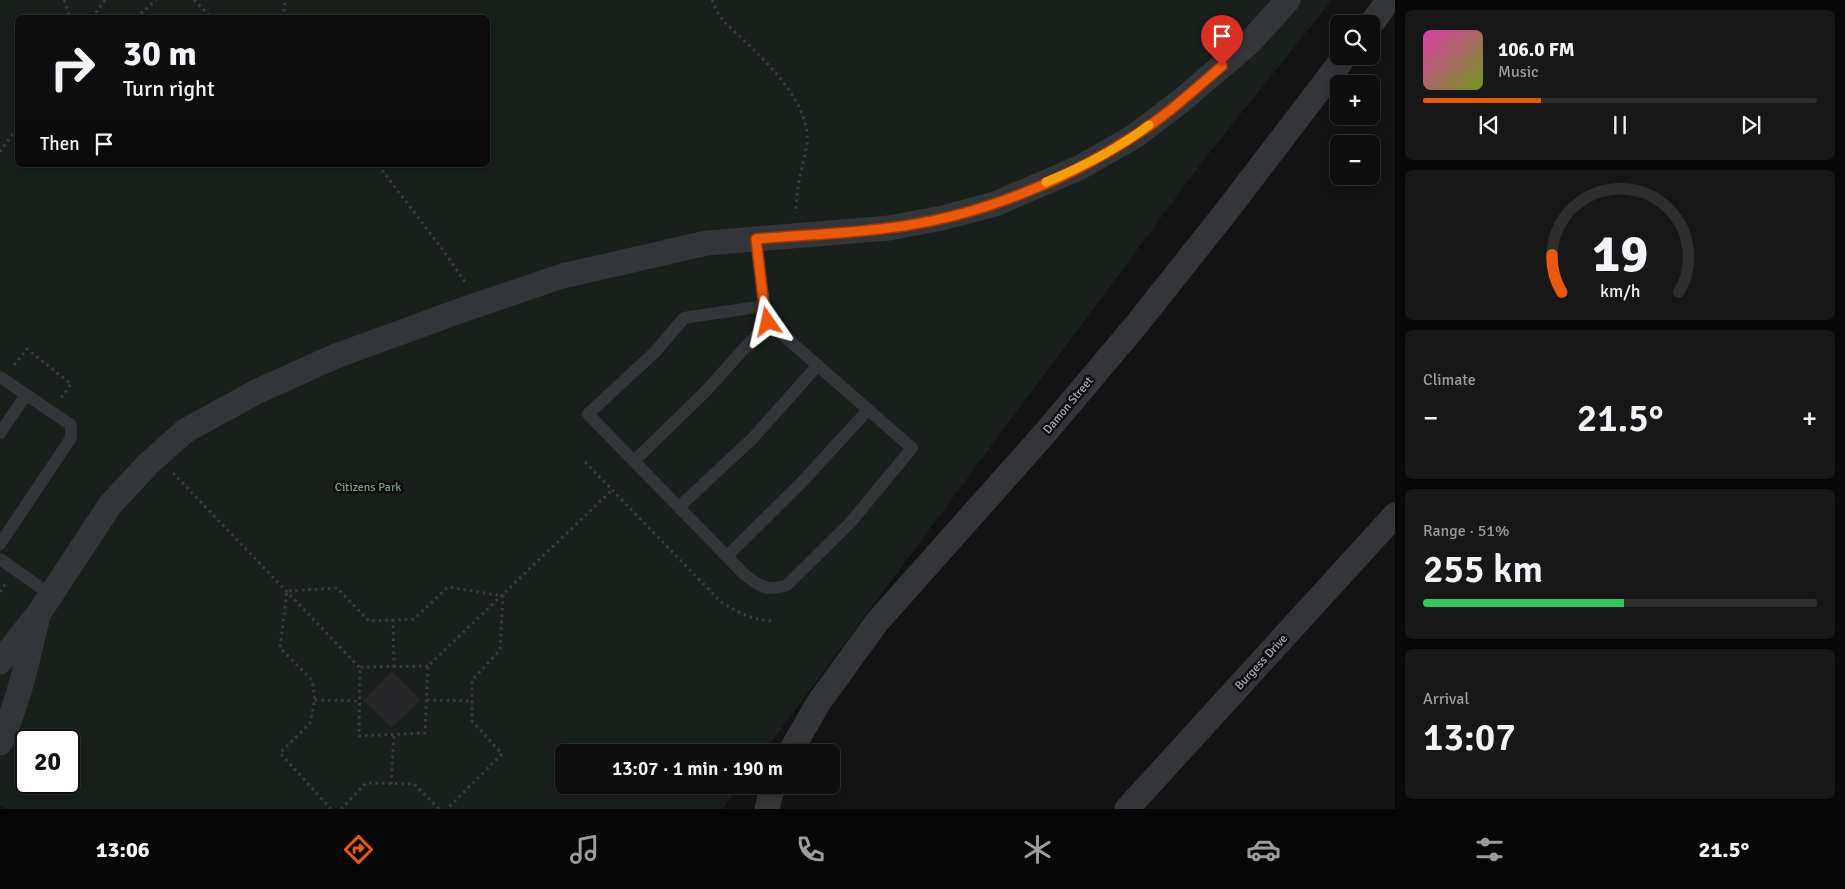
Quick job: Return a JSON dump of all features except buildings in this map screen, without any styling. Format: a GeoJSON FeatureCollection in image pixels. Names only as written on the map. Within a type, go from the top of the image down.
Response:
{"type":"FeatureCollection","features":[{"type":"Feature","properties":{"kind":"street"},"geometry":{"type":"LineString","coordinates":[[0,662],[45,604],[110,505],[148,464],[185,431],[258,391],[336,356],[562,276],[707,243],[889,228],[942,218],[995,204],[1079,168],[1135,136],[1182,100],[1249,43],[1288,0]]}},
{"type":"Feature","properties":{"kind":"street"},"geometry":{"type":"LineString","coordinates":[[1378,15],[1389,0]]}},
{"type":"Feature","properties":{"kind":"street","name":"Damon Street"},"geometry":{"type":"LineString","coordinates":[[795,744],[819,702],[877,622],[1046,432],[1131,331],[1229,208],[1338,65]]}},
{"type":"Feature","properties":{"kind":"street","name":"Burgess Drive"},"geometry":{"type":"LineString","coordinates":[[1127,809],[1395,515]]}},
{"type":"Feature","properties":{"kind":"street"},"geometry":{"type":"LineString","coordinates":[[0,743],[8,726],[45,604]]}},
{"type":"Feature","properties":{"kind":"street"},"geometry":{"type":"LineString","coordinates":[[767,809],[771,794]]}},
{"type":"Feature","properties":{"kind":"lane"},"geometry":{"type":"LineString","coordinates":[[756,239],[764,306],[768,322],[912,448],[850,523],[787,585],[774,589],[762,587],[745,575],[588,414],[655,352],[684,318],[764,306]]}},
{"type":"Feature","properties":{"kind":"lane"},"geometry":{"type":"LineString","coordinates":[[634,462],[705,392],[768,322]]}},
{"type":"Feature","properties":{"kind":"lane"},"geometry":{"type":"LineString","coordinates":[[679,507],[753,438],[818,365]]}},
{"type":"Feature","properties":{"kind":"lane"},"geometry":{"type":"LineString","coordinates":[[0,377],[70,425],[72,438],[0,544]]}},
{"type":"Feature","properties":{"kind":"lane"},"geometry":{"type":"LineString","coordinates":[[0,433],[26,395]]}},
{"type":"Feature","properties":{"kind":"lane"},"geometry":{"type":"LineString","coordinates":[[727,556],[801,483],[868,410]]}},
{"type":"Feature","properties":{"kind":"lane"},"geometry":{"type":"LineString","coordinates":[[0,559],[45,604]]}},
{"type":"Feature","properties":{"kind":"path"},"geometry":{"type":"LineString","coordinates":[[64,0],[69,15]]}},
{"type":"Feature","properties":{"kind":"path"},"geometry":{"type":"LineString","coordinates":[[94,15],[105,0]]}},
{"type":"Feature","properties":{"kind":"path"},"geometry":{"type":"LineString","coordinates":[[139,15],[156,0]]}},
{"type":"Feature","properties":{"kind":"path"},"geometry":{"type":"LineString","coordinates":[[194,0],[209,15]]}},
{"type":"Feature","properties":{"kind":"path"},"geometry":{"type":"LineString","coordinates":[[283,15],[285,0]]}},
{"type":"Feature","properties":{"kind":"path"},"geometry":{"type":"LineString","coordinates":[[712,0],[724,22],[775,73],[789,90],[806,126],[807,142],[796,206],[797,236]]}},
{"type":"Feature","properties":{"kind":"path"},"geometry":{"type":"LineString","coordinates":[[0,152],[15,130]]}},
{"type":"Feature","properties":{"kind":"path"},"geometry":{"type":"LineString","coordinates":[[380,167],[444,250],[480,304]]}},
{"type":"Feature","properties":{"kind":"path"},"geometry":{"type":"LineString","coordinates":[[7,361],[14,365],[27,349],[71,384],[51,412]]}},
{"type":"Feature","properties":{"kind":"path"},"geometry":{"type":"LineString","coordinates":[[157,456],[360,667],[428,666],[612,490]]}},
{"type":"Feature","properties":{"kind":"path"},"geometry":{"type":"LineString","coordinates":[[585,462],[721,602],[748,618],[775,622]]}},
{"type":"Feature","properties":{"kind":"path"},"geometry":{"type":"LineString","coordinates":[[288,591],[337,588],[369,621],[414,619],[448,587],[503,596]]}},
{"type":"Feature","properties":{"kind":"path"},"geometry":{"type":"LineString","coordinates":[[288,591],[280,648],[312,680],[315,700],[310,723],[280,753],[332,809]]}},
{"type":"Feature","properties":{"kind":"path"},"geometry":{"type":"LineString","coordinates":[[447,809],[502,754],[472,721],[472,680],[500,650],[503,596]]}},
{"type":"Feature","properties":{"kind":"path"},"geometry":{"type":"LineString","coordinates":[[393,620],[394,667]]}},
{"type":"Feature","properties":{"kind":"path"},"geometry":{"type":"LineString","coordinates":[[360,667],[358,701],[359,736],[425,733],[428,666]]}},
{"type":"Feature","properties":{"kind":"path"},"geometry":{"type":"LineString","coordinates":[[315,700],[358,701]]}},
{"type":"Feature","properties":{"kind":"path"},"geometry":{"type":"LineString","coordinates":[[427,700],[472,701]]}},
{"type":"Feature","properties":{"kind":"path"},"geometry":{"type":"LineString","coordinates":[[391,784],[394,734]]}},
{"type":"Feature","properties":{"kind":"path"},"geometry":{"type":"LineString","coordinates":[[341,809],[366,783],[414,784],[438,809]]}},
{"type":"Feature","properties":{"kind":"green space","name":"Citizens Park"},"geometry":{"type":"Polygon","coordinates":[[[0,0],[1332,0],[1203,161],[770,744],[555,744],[555,794],[733,794],[722,809],[6,809],[0,805],[0,0]]]}},
{"type":"Feature","properties":{"kind":"slow traffic"},"geometry":{"type":"LineString","coordinates":[[1046,182],[1079,168],[1135,136],[1149,125]]}},
{"type":"Feature","properties":{"kind":"route"},"geometry":{"type":"LineString","coordinates":[[768,322],[764,306],[756,239],[889,228],[942,218],[995,204],[1079,168],[1135,136],[1222,66]]}}]}
